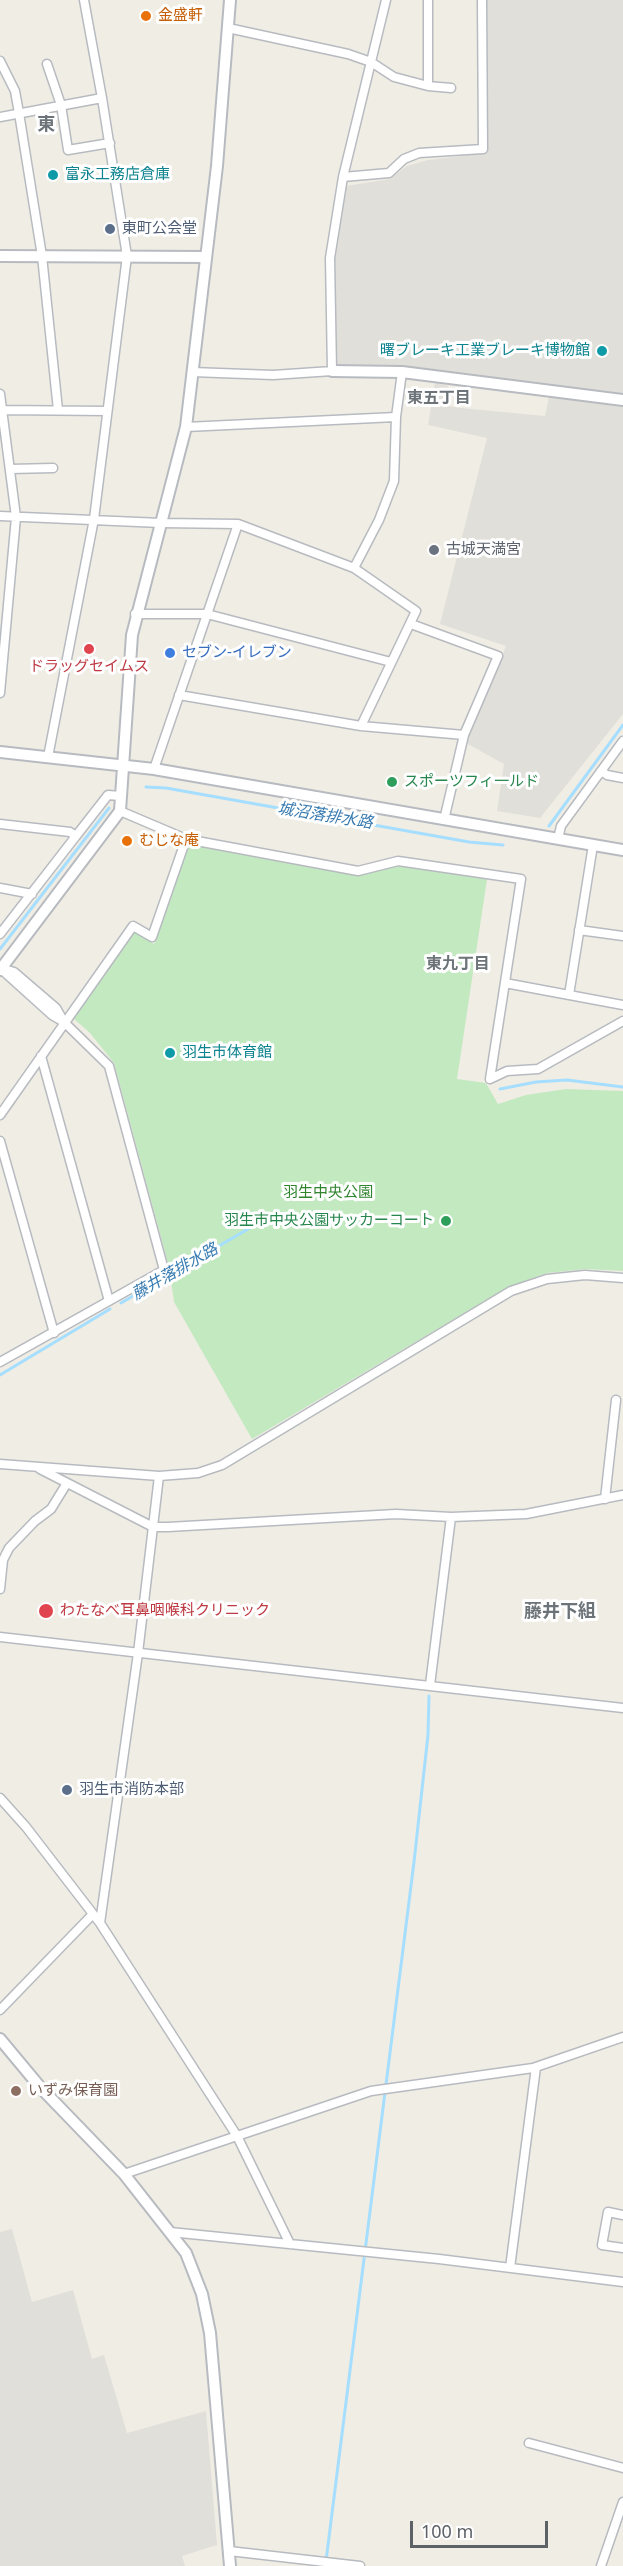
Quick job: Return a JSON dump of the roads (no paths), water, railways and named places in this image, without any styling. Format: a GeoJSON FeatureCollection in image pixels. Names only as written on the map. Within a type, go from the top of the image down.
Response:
{"type":"FeatureCollection","features":[{"type":"Feature","properties":{"kind":"street"},"geometry":{"type":"LineString","coordinates":[[48,757],[94,519],[127,256],[110,143],[84,0]]}},
{"type":"Feature","properties":{"kind":"street"},"geometry":{"type":"LineString","coordinates":[[0,1362],[164,1270],[109,1066],[64,1022],[56,1008],[14,972],[0,969],[120,811],[135,614],[186,427],[217,166],[230,0]]}},
{"type":"Feature","properties":{"kind":"street"},"geometry":{"type":"LineString","coordinates":[[332,371],[330,258],[343,177],[386,0]]}},
{"type":"Feature","properties":{"kind":"street"},"geometry":{"type":"LineString","coordinates":[[428,0],[428,86]]}},
{"type":"Feature","properties":{"kind":"street"},"geometry":{"type":"LineString","coordinates":[[343,177],[389,173],[404,159],[418,153],[483,149],[483,0]]}},
{"type":"Feature","properties":{"kind":"street"},"geometry":{"type":"LineString","coordinates":[[228,28],[348,54],[371,62],[394,77],[428,86],[451,88]]}},
{"type":"Feature","properties":{"kind":"street"},"geometry":{"type":"LineString","coordinates":[[0,61],[15,91],[19,113],[42,256],[58,410]]}},
{"type":"Feature","properties":{"kind":"street"},"geometry":{"type":"LineString","coordinates":[[47,64],[61,105],[68,150],[110,143]]}},
{"type":"Feature","properties":{"kind":"street"},"geometry":{"type":"LineString","coordinates":[[0,117],[102,98]]}},
{"type":"Feature","properties":{"kind":"street"},"geometry":{"type":"LineString","coordinates":[[0,256],[205,257]]}},
{"type":"Feature","properties":{"kind":"street"},"geometry":{"type":"LineString","coordinates":[[192,372],[273,375],[332,371],[402,372],[623,400]]}},
{"type":"Feature","properties":{"kind":"street"},"geometry":{"type":"LineString","coordinates":[[354,568],[379,520],[394,481],[396,417],[402,372]]}},
{"type":"Feature","properties":{"kind":"street"},"geometry":{"type":"LineString","coordinates":[[0,394],[16,517],[0,693]]}},
{"type":"Feature","properties":{"kind":"street"},"geometry":{"type":"LineString","coordinates":[[2,410],[107,411]]}},
{"type":"Feature","properties":{"kind":"street"},"geometry":{"type":"LineString","coordinates":[[186,427],[396,417]]}},
{"type":"Feature","properties":{"kind":"street"},"geometry":{"type":"LineString","coordinates":[[10,469],[53,468]]}},
{"type":"Feature","properties":{"kind":"street"},"geometry":{"type":"LineString","coordinates":[[0,516],[238,524],[354,568],[416,611],[361,726]]}},
{"type":"Feature","properties":{"kind":"street"},"geometry":{"type":"LineString","coordinates":[[154,769],[238,524]]}},
{"type":"Feature","properties":{"kind":"street"},"geometry":{"type":"LineString","coordinates":[[135,614],[207,614],[391,662]]}},
{"type":"Feature","properties":{"kind":"street"},"geometry":{"type":"LineString","coordinates":[[411,624],[498,656],[464,735],[444,820]]}},
{"type":"Feature","properties":{"kind":"street"},"geometry":{"type":"LineString","coordinates":[[179,695],[361,726],[464,735]]}},
{"type":"Feature","properties":{"kind":"street"},"geometry":{"type":"LineString","coordinates":[[558,839],[561,826],[623,741]]}},
{"type":"Feature","properties":{"kind":"street"},"geometry":{"type":"LineString","coordinates":[[0,752],[125,764],[623,850]]}},
{"type":"Feature","properties":{"kind":"street"},"geometry":{"type":"LineString","coordinates":[[601,771],[607,775],[623,778]]}},
{"type":"Feature","properties":{"kind":"street"},"geometry":{"type":"LineString","coordinates":[[0,934],[108,795],[120,796]]}},
{"type":"Feature","properties":{"kind":"street"},"geometry":{"type":"LineString","coordinates":[[120,811],[186,839],[358,871],[398,861],[521,879],[489,1079],[507,1071],[538,1068],[623,1021]]}},
{"type":"Feature","properties":{"kind":"street"},"geometry":{"type":"LineString","coordinates":[[0,824],[70,832],[76,836]]}},
{"type":"Feature","properties":{"kind":"street"},"geometry":{"type":"LineString","coordinates":[[0,1115],[133,926],[152,937],[186,839]]}},
{"type":"Feature","properties":{"kind":"street"},"geometry":{"type":"LineString","coordinates":[[568,995],[593,845]]}},
{"type":"Feature","properties":{"kind":"street"},"geometry":{"type":"LineString","coordinates":[[0,888],[32,894]]}},
{"type":"Feature","properties":{"kind":"street"},"geometry":{"type":"LineString","coordinates":[[579,930],[623,936]]}},
{"type":"Feature","properties":{"kind":"street"},"geometry":{"type":"LineString","coordinates":[[505,984],[623,1005]]}},
{"type":"Feature","properties":{"kind":"street"},"geometry":{"type":"LineString","coordinates":[[41,1056],[109,1301]]}},
{"type":"Feature","properties":{"kind":"street"},"geometry":{"type":"LineString","coordinates":[[0,1141],[54,1332]]}},
{"type":"Feature","properties":{"kind":"street"},"geometry":{"type":"LineString","coordinates":[[0,1464],[159,1476],[198,1473],[222,1465],[511,1291],[547,1279],[585,1275],[623,1278]]}},
{"type":"Feature","properties":{"kind":"street"},"geometry":{"type":"LineString","coordinates":[[605,1499],[616,1400]]}},
{"type":"Feature","properties":{"kind":"street"},"geometry":{"type":"LineString","coordinates":[[35,1466],[153,1527],[396,1514],[451,1517],[526,1514],[623,1495]]}},
{"type":"Feature","properties":{"kind":"street"},"geometry":{"type":"LineString","coordinates":[[100,1923],[138,1653],[159,1476]]}},
{"type":"Feature","properties":{"kind":"street"},"geometry":{"type":"LineString","coordinates":[[0,1589],[3,1560],[9,1548],[35,1521],[51,1509],[67,1483]]}},
{"type":"Feature","properties":{"kind":"street"},"geometry":{"type":"LineString","coordinates":[[430,1685],[451,1517]]}},
{"type":"Feature","properties":{"kind":"street"},"geometry":{"type":"LineString","coordinates":[[0,1636],[623,1708]]}},
{"type":"Feature","properties":{"kind":"street"},"geometry":{"type":"LineString","coordinates":[[0,1798],[27,1827],[100,1923],[237,2136],[290,2244]]}},
{"type":"Feature","properties":{"kind":"street"},"geometry":{"type":"LineString","coordinates":[[0,2010],[93,1915]]}},
{"type":"Feature","properties":{"kind":"street"},"geometry":{"type":"LineString","coordinates":[[124,2174],[371,2091],[536,2067],[623,2037]]}},
{"type":"Feature","properties":{"kind":"street"},"geometry":{"type":"LineString","coordinates":[[0,2039],[40,2087],[124,2174],[186,2253],[202,2294],[210,2333],[230,2566]]}},
{"type":"Feature","properties":{"kind":"street"},"geometry":{"type":"LineString","coordinates":[[510,2268],[536,2067]]}},
{"type":"Feature","properties":{"kind":"street"},"geometry":{"type":"LineString","coordinates":[[623,2214],[608,2212],[602,2245],[623,2248]]}},
{"type":"Feature","properties":{"kind":"street"},"geometry":{"type":"LineString","coordinates":[[170,2232],[623,2282]]}},
{"type":"Feature","properties":{"kind":"street"},"geometry":{"type":"LineString","coordinates":[[529,2443],[623,2468]]}},
{"type":"Feature","properties":{"kind":"street"},"geometry":{"type":"LineString","coordinates":[[601,2566],[623,2502]]}},
{"type":"Feature","properties":{"kind":"street"},"geometry":{"type":"LineString","coordinates":[[229,2551],[360,2566]]}},
{"type":"Feature","properties":{"kind":"waterway","name":"城沼落排水路"},"geometry":{"type":"LineString","coordinates":[[549,826],[623,725]]}},
{"type":"Feature","properties":{"kind":"waterway","name":"城沼落排水路"},"geometry":{"type":"LineString","coordinates":[[146,787],[166,788],[469,842],[503,845]]}},
{"type":"Feature","properties":{"kind":"waterway","name":"城沼落排水路"},"geometry":{"type":"LineString","coordinates":[[0,949],[109,808]]}},
{"type":"Feature","properties":{"kind":"waterway","name":"藤井落排水路"},"geometry":{"type":"LineString","coordinates":[[500,1089],[536,1082],[567,1080],[623,1087]]}},
{"type":"Feature","properties":{"kind":"waterway","name":"藤井落排水路"},"geometry":{"type":"LineString","coordinates":[[121,1303],[260,1222]]}},
{"type":"Feature","properties":{"kind":"waterway","name":"藤井落排水路"},"geometry":{"type":"LineString","coordinates":[[0,1375],[110,1309]]}},
{"type":"Feature","properties":{"kind":"waterway"},"geometry":{"type":"LineString","coordinates":[[326,2561],[414,1862],[428,1735],[429,1696]]}},
{"type":"Feature","properties":{"kind":"place","name":"金盛軒"},"geometry":{"type":"Point","coordinates":[146,16]}},
{"type":"Feature","properties":{"kind":"place","name":"富永工務店倉庫"},"geometry":{"type":"Point","coordinates":[53,175]}},
{"type":"Feature","properties":{"kind":"place","name":"東町公会堂"},"geometry":{"type":"Point","coordinates":[110,229]}},
{"type":"Feature","properties":{"kind":"place","name":"曙ブレーキ工業ブレーキ博物館"},"geometry":{"type":"Point","coordinates":[602,351]}},
{"type":"Feature","properties":{"kind":"place","name":"古城天満宮"},"geometry":{"type":"Point","coordinates":[434,550]}},
{"type":"Feature","properties":{"kind":"place","name":"ドラッグセイムス"},"geometry":{"type":"Point","coordinates":[89,649]}},
{"type":"Feature","properties":{"kind":"place","name":"セブン-イレブン"},"geometry":{"type":"Point","coordinates":[170,653]}},
{"type":"Feature","properties":{"kind":"place","name":"スポーツフィ一ルド"},"geometry":{"type":"Point","coordinates":[392,782]}},
{"type":"Feature","properties":{"kind":"place","name":"むじな庵"},"geometry":{"type":"Point","coordinates":[127,841]}},
{"type":"Feature","properties":{"kind":"place","name":"羽生市体育館"},"geometry":{"type":"Point","coordinates":[170,1053]}},
{"type":"Feature","properties":{"kind":"place","name":"羽生市中央公園サッカーコート"},"geometry":{"type":"Point","coordinates":[446,1221]}},
{"type":"Feature","properties":{"kind":"place","name":"わたなべ耳鼻咽喉科クリニック"},"geometry":{"type":"Point","coordinates":[46,1611]}},
{"type":"Feature","properties":{"kind":"place","name":"羽生市消防本部"},"geometry":{"type":"Point","coordinates":[67,1790]}},
{"type":"Feature","properties":{"kind":"place","name":"いずみ保育園"},"geometry":{"type":"Point","coordinates":[16,2091]}},
{"type":"Feature","properties":{"kind":"district","name":"東"},"geometry":{"type":"Point","coordinates":[46,125]}},
{"type":"Feature","properties":{"kind":"district","name":"東五丁目"},"geometry":{"type":"Point","coordinates":[439,398]}},
{"type":"Feature","properties":{"kind":"district","name":"東九丁目"},"geometry":{"type":"Point","coordinates":[458,964]}},
{"type":"Feature","properties":{"kind":"district","name":"藤井下組"},"geometry":{"type":"Point","coordinates":[560,1612]}},
{"type":"Feature","properties":{"kind":"park label","name":"羽生中央公園"},"geometry":{"type":"Point","coordinates":[328,1193]}}]}
